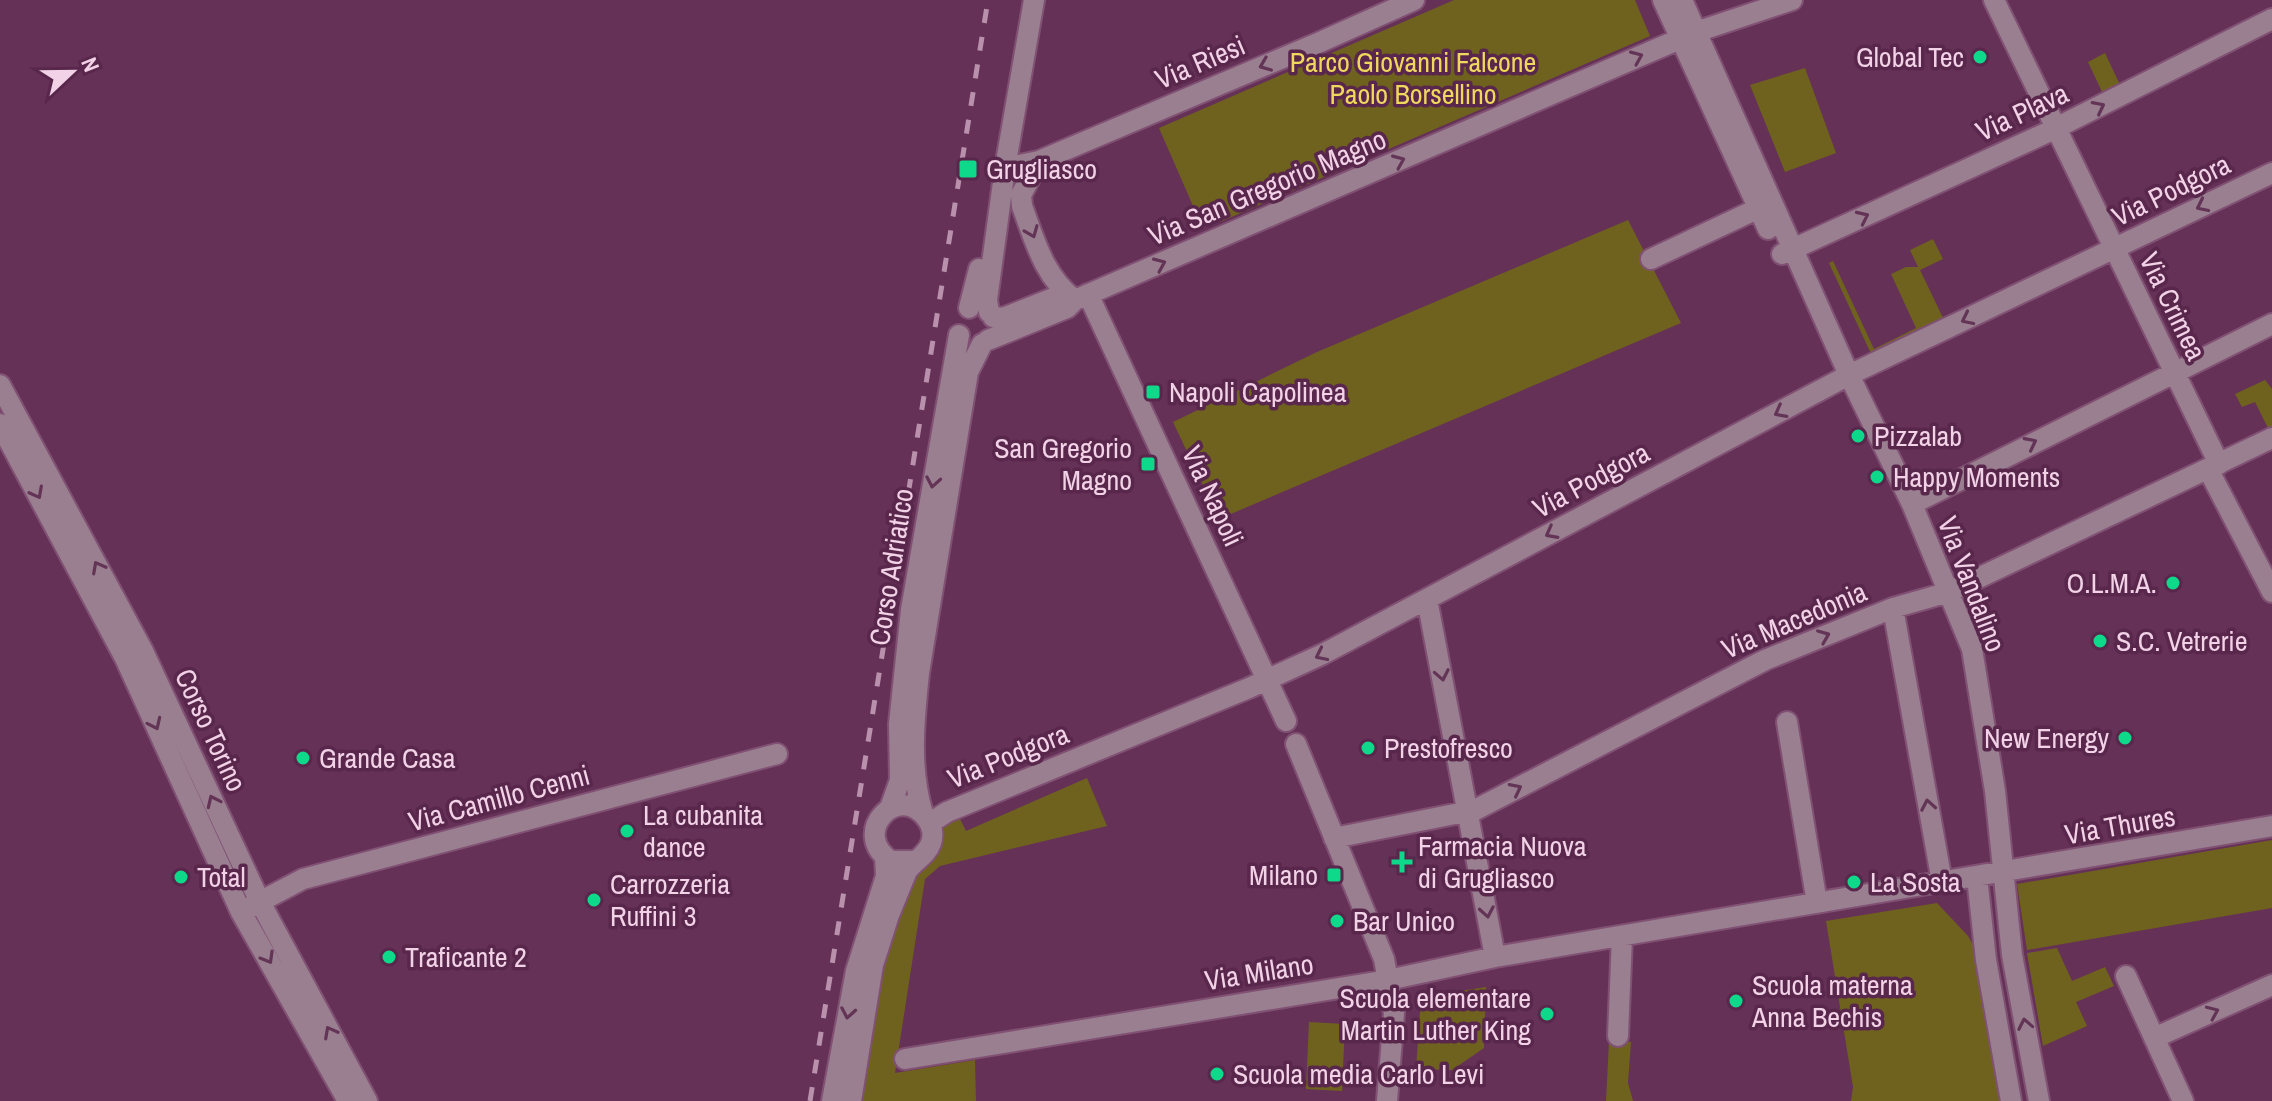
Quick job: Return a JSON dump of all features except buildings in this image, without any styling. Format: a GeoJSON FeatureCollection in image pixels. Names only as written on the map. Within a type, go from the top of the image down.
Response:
{"type":"FeatureCollection","features":[{"type":"Feature","properties":{"kind":"street","name":"Corso Adriatico"},"geometry":{"type":"LineString","coordinates":[[851,1101],[873,965],[889,915],[914,861],[926,853],[931,844],[915,771],[915,712],[919,673],[968,372],[994,329],[983,313],[976,287],[1020,15],[1019,0]]}},
{"type":"Feature","properties":{"kind":"street","name":"Corso Adriatico"},"geometry":{"type":"LineString","coordinates":[[983,313],[1034,0]]}},
{"type":"Feature","properties":{"kind":"street","name":"Via Riesi"},"geometry":{"type":"LineString","coordinates":[[1005,168],[1039,161],[1414,0]]}},
{"type":"Feature","properties":{"kind":"street","name":"Via Vandalino"},"geometry":{"type":"LineString","coordinates":[[1663,0],[1688,35],[1786,252],[1831,367],[1849,375],[1912,504],[1972,649],[1996,798],[2012,955],[2039,1101]]}},
{"type":"Feature","properties":{"kind":"street","name":"Via Vandalino"},"geometry":{"type":"LineString","coordinates":[[1682,0],[1688,35],[1759,208],[1786,252]]}},
{"type":"Feature","properties":{"kind":"street","name":"Via San Gregorio Magno"},"geometry":{"type":"LineString","coordinates":[[985,342],[1067,308],[1082,297],[1688,35],[1792,0]]}},
{"type":"Feature","properties":{"kind":"street","name":"Via Crimea"},"geometry":{"type":"LineString","coordinates":[[1994,0],[2174,372],[2213,467],[2272,592]]}},
{"type":"Feature","properties":{"kind":"street","name":"Via Plava"},"geometry":{"type":"LineString","coordinates":[[1786,252],[2056,128],[2272,19]]}},
{"type":"Feature","properties":{"kind":"street","name":"Via Napoli"},"geometry":{"type":"LineString","coordinates":[[1039,161],[1021,195],[1022,206],[1049,273],[1082,297],[1286,721]]}},
{"type":"Feature","properties":{"kind":"street","name":"Via Podgora"},"geometry":{"type":"LineString","coordinates":[[926,819],[1268,680],[1849,375],[2272,173]]}},
{"type":"Feature","properties":{"kind":"street"},"geometry":{"type":"LineString","coordinates":[[1651,259],[1759,208]]}},
{"type":"Feature","properties":{"kind":"street","name":"Via San Gregorio Magno"},"geometry":{"type":"LineString","coordinates":[[983,313],[1003,318],[1061,295],[1082,297]]}},
{"type":"Feature","properties":{"kind":"street","name":"Corso Adriatico"},"geometry":{"type":"LineString","coordinates":[[832,1101],[856,971],[886,876],[885,857],[877,846],[874,833],[879,818],[890,808],[900,780],[899,724],[911,610],[959,335],[958,319],[983,313]]}},
{"type":"Feature","properties":{"kind":"street"},"geometry":{"type":"LineString","coordinates":[[1912,504],[2272,324]]}},
{"type":"Feature","properties":{"kind":"street"},"geometry":{"type":"LineString","coordinates":[[959,335],[972,344],[985,342]]}},
{"type":"Feature","properties":{"kind":"street","name":"Corso Torino"},"geometry":{"type":"LineString","coordinates":[[0,385],[143,651],[251,907],[367,1101]]}},
{"type":"Feature","properties":{"kind":"street","name":"Corso Torino"},"geometry":{"type":"LineString","coordinates":[[0,424],[125,658],[348,1101]]}},
{"type":"Feature","properties":{"kind":"street","name":"Via Macedonia"},"geometry":{"type":"LineString","coordinates":[[1334,838],[1469,812],[1765,660],[1893,608],[1949,592],[2272,438]]}},
{"type":"Feature","properties":{"kind":"street"},"geometry":{"type":"LineString","coordinates":[[1427,599],[1495,957]]}},
{"type":"Feature","properties":{"kind":"street"},"geometry":{"type":"LineString","coordinates":[[1893,608],[1942,882]]}},
{"type":"Feature","properties":{"kind":"street"},"geometry":{"type":"LineString","coordinates":[[1787,722],[1817,903]]}},
{"type":"Feature","properties":{"kind":"street"},"geometry":{"type":"LineString","coordinates":[[1296,744],[1384,959],[1394,1013],[1387,1101]]}},
{"type":"Feature","properties":{"kind":"street","name":"Via Camillo Cenni"},"geometry":{"type":"LineString","coordinates":[[251,907],[303,879],[777,754]]}},
{"type":"Feature","properties":{"kind":"street"},"geometry":{"type":"LineString","coordinates":[[890,808],[908,805],[926,819]]}},
{"type":"Feature","properties":{"kind":"street","name":"Via Thures"},"geometry":{"type":"LineString","coordinates":[[1977,877],[2272,826]]}},
{"type":"Feature","properties":{"kind":"street"},"geometry":{"type":"LineString","coordinates":[[885,857],[899,863],[914,861]]}},
{"type":"Feature","properties":{"kind":"street"},"geometry":{"type":"LineString","coordinates":[[1977,877],[1986,960],[2011,1101]]}},
{"type":"Feature","properties":{"kind":"street","name":"Via Milano"},"geometry":{"type":"LineString","coordinates":[[905,1059],[1388,980],[1495,957],[1977,877]]}},
{"type":"Feature","properties":{"kind":"street"},"geometry":{"type":"LineString","coordinates":[[1618,1036],[1622,936]]}},
{"type":"Feature","properties":{"kind":"street"},"geometry":{"type":"LineString","coordinates":[[2126,976],[2183,1101]]}},
{"type":"Feature","properties":{"kind":"street"},"geometry":{"type":"LineString","coordinates":[[2154,1038],[2272,985]]}},
{"type":"Feature","properties":{"kind":"green space","name":"Parco Giovanni Falcone Paolo Borsellino"},"geometry":{"type":"Polygon","coordinates":[[[1454,0],[1635,0],[1650,36],[1220,222],[1214,208],[1197,215],[1159,128],[1454,0]]]}},
{"type":"Feature","properties":{"kind":"green space"},"geometry":{"type":"Polygon","coordinates":[[[2105,53],[2120,85],[2103,94],[2088,62],[2105,53]]]}},
{"type":"Feature","properties":{"kind":"green space"},"geometry":{"type":"Polygon","coordinates":[[[1805,68],[1836,153],[1785,172],[1750,85],[1805,68]]]}},
{"type":"Feature","properties":{"kind":"green space"},"geometry":{"type":"Polygon","coordinates":[[[1628,220],[1681,323],[1219,519],[1173,422],[1317,352],[1628,220]]]}},
{"type":"Feature","properties":{"kind":"green space"},"geometry":{"type":"Polygon","coordinates":[[[1933,239],[1943,259],[1920,270],[1945,322],[1872,356],[1829,263],[1833,261],[1874,349],[1916,328],[1891,274],[1906,267],[1918,267],[1910,250],[1933,239]]]}},
{"type":"Feature","properties":{"kind":"green space"},"geometry":{"type":"Polygon","coordinates":[[[2265,380],[2272,389],[2272,426],[2268,428],[2255,402],[2242,407],[2235,394],[2265,380]]]}},
{"type":"Feature","properties":{"kind":"green space"},"geometry":{"type":"Polygon","coordinates":[[[1087,778],[1107,826],[940,866],[925,879],[895,1073],[975,1060],[976,1101],[859,1101],[889,926],[943,827],[959,817],[966,831],[1087,778]]]}},
{"type":"Feature","properties":{"kind":"green space"},"geometry":{"type":"Polygon","coordinates":[[[2272,840],[2272,908],[2027,950],[2017,884],[2272,840]]]}},
{"type":"Feature","properties":{"kind":"green space"},"geometry":{"type":"Polygon","coordinates":[[[1937,903],[1968,936],[1982,960],[2004,1101],[1851,1101],[1853,1087],[1826,921],[1937,903]]]}},
{"type":"Feature","properties":{"kind":"green space"},"geometry":{"type":"Polygon","coordinates":[[[2057,948],[2072,981],[2105,967],[2114,986],[2076,1002],[2087,1026],[2043,1046],[2027,953],[2057,948]]]}},
{"type":"Feature","properties":{"kind":"green space"},"geometry":{"type":"Polygon","coordinates":[[[1486,987],[1484,1048],[1452,1070],[1416,1069],[1421,997],[1486,987]]]}},
{"type":"Feature","properties":{"kind":"green space"},"geometry":{"type":"Polygon","coordinates":[[[1309,1022],[1345,1024],[1342,1091],[1306,1089],[1309,1022]]]}},
{"type":"Feature","properties":{"kind":"green space"},"geometry":{"type":"Polygon","coordinates":[[[1609,1041],[1631,1042],[1628,1083],[1633,1101],[1606,1101],[1609,1041]]]}},
{"type":"Feature","properties":{"kind":"railway"},"geometry":{"type":"LineString","coordinates":[[810,1101],[988,0]]}},
{"type":"Feature","properties":{"kind":"place","name":"Global Tec"},"geometry":{"type":"Point","coordinates":[1980,57]}},
{"type":"Feature","properties":{"kind":"place","name":"Grugliasco"},"geometry":{"type":"Point","coordinates":[968,169]}},
{"type":"Feature","properties":{"kind":"place","name":"Napoli Capolinea"},"geometry":{"type":"Point","coordinates":[1153,392]}},
{"type":"Feature","properties":{"kind":"place","name":"Pizzalab"},"geometry":{"type":"Point","coordinates":[1858,436]}},
{"type":"Feature","properties":{"kind":"place","name":"San Gregorio Magno"},"geometry":{"type":"Point","coordinates":[1148,464]}},
{"type":"Feature","properties":{"kind":"place","name":"Happy Moments"},"geometry":{"type":"Point","coordinates":[1877,477]}},
{"type":"Feature","properties":{"kind":"place","name":"O.L.M.A."},"geometry":{"type":"Point","coordinates":[2173,583]}},
{"type":"Feature","properties":{"kind":"place","name":"S.C. Vetrerie"},"geometry":{"type":"Point","coordinates":[2100,641]}},
{"type":"Feature","properties":{"kind":"place","name":"New Energy"},"geometry":{"type":"Point","coordinates":[2125,738]}},
{"type":"Feature","properties":{"kind":"place","name":"Prestofresco"},"geometry":{"type":"Point","coordinates":[1368,748]}},
{"type":"Feature","properties":{"kind":"place","name":"Grande Casa"},"geometry":{"type":"Point","coordinates":[303,758]}},
{"type":"Feature","properties":{"kind":"place","name":"La cubanita dance"},"geometry":{"type":"Point","coordinates":[627,831]}},
{"type":"Feature","properties":{"kind":"place","name":"Farmacia Nuova di Grugliasco"},"geometry":{"type":"Point","coordinates":[1402,862]}},
{"type":"Feature","properties":{"kind":"place","name":"Milano"},"geometry":{"type":"Point","coordinates":[1334,875]}},
{"type":"Feature","properties":{"kind":"place","name":"Total"},"geometry":{"type":"Point","coordinates":[181,877]}},
{"type":"Feature","properties":{"kind":"place","name":"La Sosta"},"geometry":{"type":"Point","coordinates":[1854,882]}},
{"type":"Feature","properties":{"kind":"place","name":"Carrozzeria Ruffini 3"},"geometry":{"type":"Point","coordinates":[594,900]}},
{"type":"Feature","properties":{"kind":"place","name":"Bar Unico"},"geometry":{"type":"Point","coordinates":[1337,921]}},
{"type":"Feature","properties":{"kind":"place","name":"Traficante 2"},"geometry":{"type":"Point","coordinates":[389,957]}},
{"type":"Feature","properties":{"kind":"place","name":"Scuola materna Anna Bechis"},"geometry":{"type":"Point","coordinates":[1736,1001]}},
{"type":"Feature","properties":{"kind":"place","name":"Scuola elementare Martin Luther King"},"geometry":{"type":"Point","coordinates":[1547,1014]}},
{"type":"Feature","properties":{"kind":"place","name":"Scuola media Carlo Levi"},"geometry":{"type":"Point","coordinates":[1217,1074]}}]}
